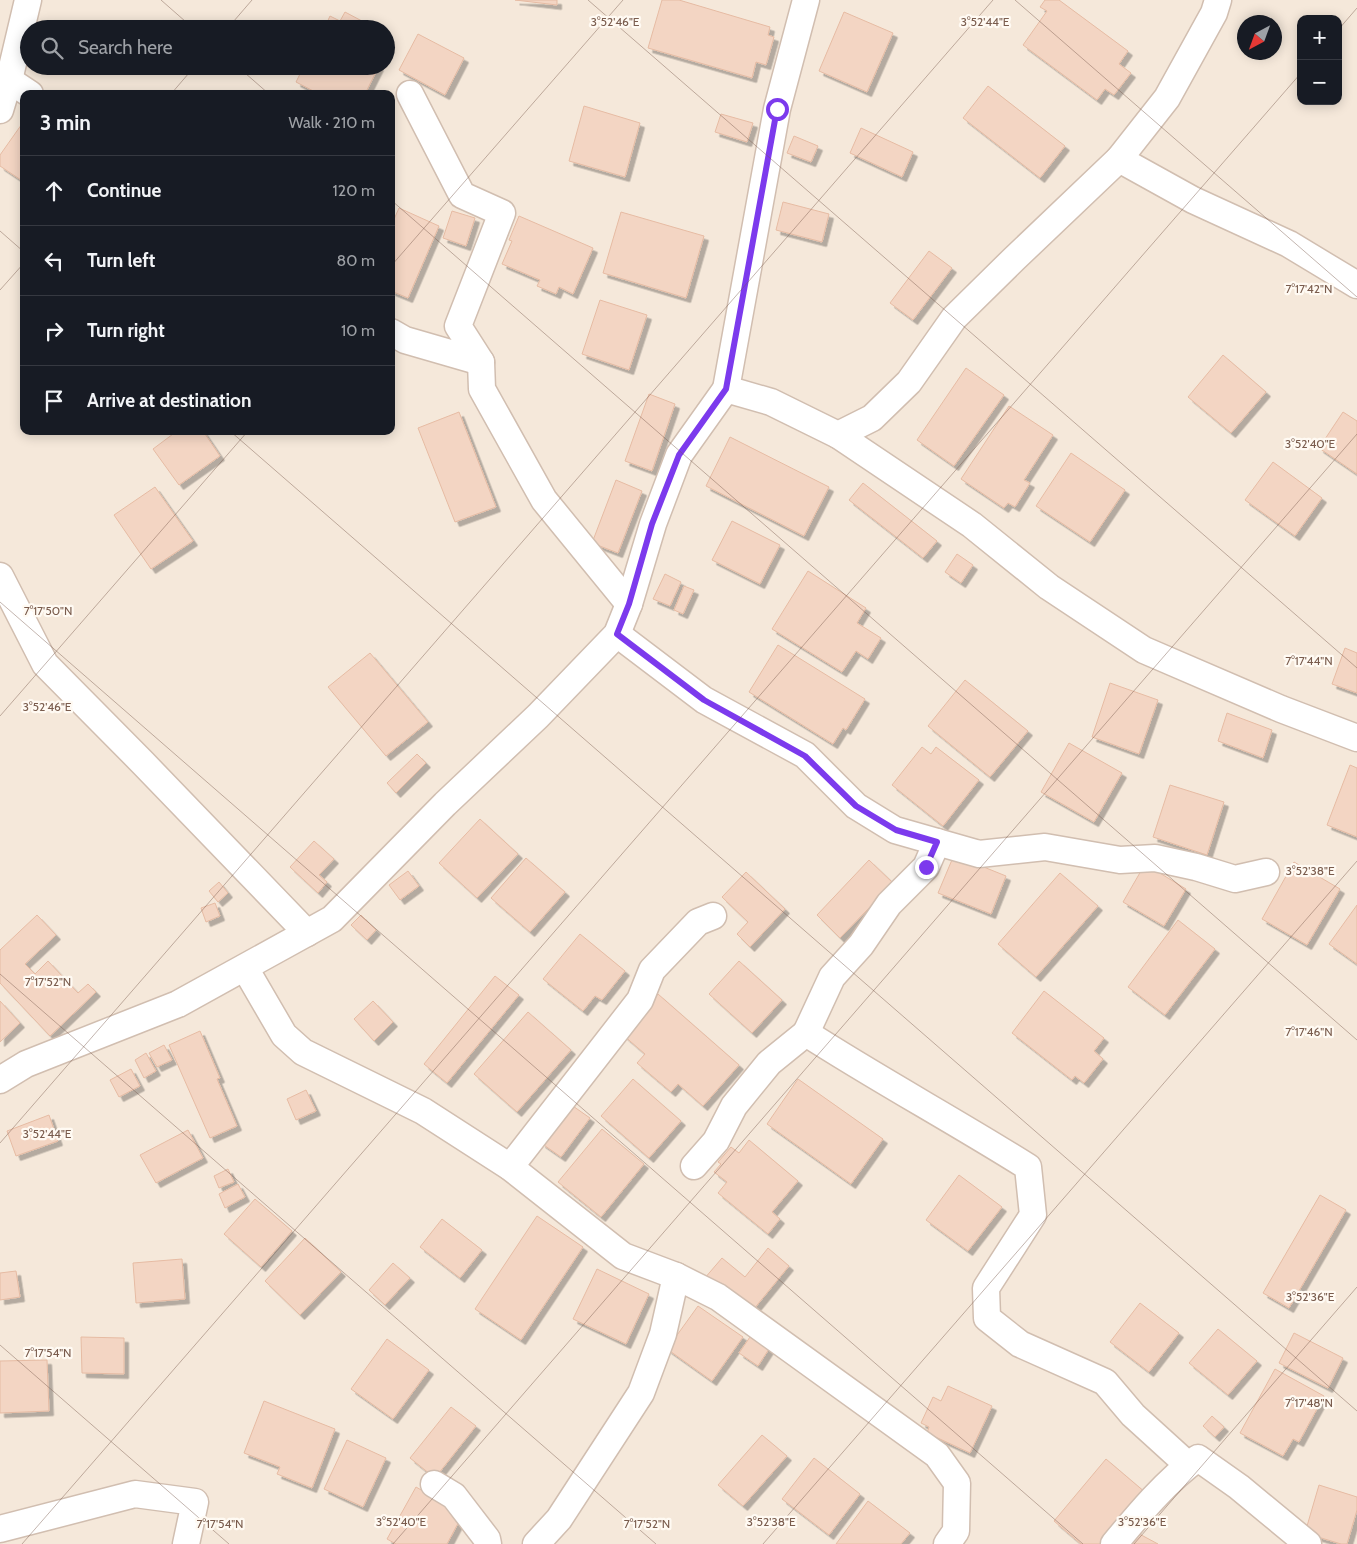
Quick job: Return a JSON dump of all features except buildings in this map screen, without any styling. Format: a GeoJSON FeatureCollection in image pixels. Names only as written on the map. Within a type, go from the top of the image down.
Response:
{"type":"FeatureCollection","features":[{"type":"Feature","properties":{"kind":"street"},"geometry":{"type":"LineString","coordinates":[[26,20],[28,0]]}},
{"type":"Feature","properties":{"kind":"street"},"geometry":{"type":"LineString","coordinates":[[0,1080],[26,1064],[178,1004],[332,919],[445,804],[538,716],[617,634],[629,604],[652,524],[679,455],[726,389],[777,109],[806,0]]}},
{"type":"Feature","properties":{"kind":"street"},"geometry":{"type":"LineString","coordinates":[[838,435],[872,418],[910,382],[954,318],[1119,158],[1167,98],[1214,13],[1218,0]]}},
{"type":"Feature","properties":{"kind":"street"},"geometry":{"type":"LineString","coordinates":[[0,110],[19,87]]}},
{"type":"Feature","properties":{"kind":"street"},"geometry":{"type":"LineString","coordinates":[[410,94],[462,195],[502,212],[458,326],[481,362],[482,389],[544,500],[629,604]]}},
{"type":"Feature","properties":{"kind":"street"},"geometry":{"type":"LineString","coordinates":[[1119,158],[1193,200],[1288,244],[1357,285]]}},
{"type":"Feature","properties":{"kind":"street"},"geometry":{"type":"LineString","coordinates":[[395,334],[405,340],[481,362]]}},
{"type":"Feature","properties":{"kind":"street"},"geometry":{"type":"LineString","coordinates":[[726,389],[771,402],[838,435],[972,525],[1049,587],[1144,650],[1281,709],[1357,738]]}},
{"type":"Feature","properties":{"kind":"street"},"geometry":{"type":"LineString","coordinates":[[0,576],[45,664],[306,933]]}},
{"type":"Feature","properties":{"kind":"street"},"geometry":{"type":"LineString","coordinates":[[617,634],[704,700],[805,756],[856,806],[896,830],[979,854],[1044,848],[1120,860],[1155,858],[1235,879],[1266,872]]}},
{"type":"Feature","properties":{"kind":"street"},"geometry":{"type":"LineString","coordinates":[[694,1166],[716,1141],[734,1106],[769,1063],[806,1033],[832,977],[861,945],[889,904],[926,867],[937,842]]}},
{"type":"Feature","properties":{"kind":"street"},"geometry":{"type":"LineString","coordinates":[[510,1167],[640,1000],[652,970],[698,922],[713,916]]}},
{"type":"Feature","properties":{"kind":"street"},"geometry":{"type":"LineString","coordinates":[[245,968],[284,1035],[303,1052],[423,1111],[510,1167],[623,1256],[676,1276],[718,1297],[937,1455],[957,1483],[956,1531],[952,1542]]}},
{"type":"Feature","properties":{"kind":"street"},"geometry":{"type":"LineString","coordinates":[[806,1033],[864,1070],[962,1126],[1028,1167],[1033,1215],[1015,1246],[986,1288],[987,1318],[1020,1344],[1105,1382],[1133,1414],[1188,1465]]}},
{"type":"Feature","properties":{"kind":"street"},"geometry":{"type":"LineString","coordinates":[[536,1544],[558,1519],[641,1393],[663,1334],[676,1276]]}},
{"type":"Feature","properties":{"kind":"street"},"geometry":{"type":"LineString","coordinates":[[1114,1544],[1138,1515],[1188,1465],[1198,1458],[1239,1487],[1308,1544]]}},
{"type":"Feature","properties":{"kind":"street"},"geometry":{"type":"LineString","coordinates":[[434,1484],[454,1496],[487,1539],[488,1544]]}},
{"type":"Feature","properties":{"kind":"street"},"geometry":{"type":"LineString","coordinates":[[0,1529],[135,1494],[196,1502],[186,1544]]}},
{"type":"Feature","properties":{"kind":"shaded area"},"geometry":{"type":"Polygon","coordinates":[[[0,0],[1357,0],[1357,1544],[0,1544],[0,0]]]}},
{"type":"Feature","properties":{"kind":"route"},"geometry":{"type":"LineString","coordinates":[[777,109],[726,389],[679,455],[652,524],[629,604],[617,634],[704,700],[805,756],[856,806],[896,830],[937,842],[926,867]]}}]}
